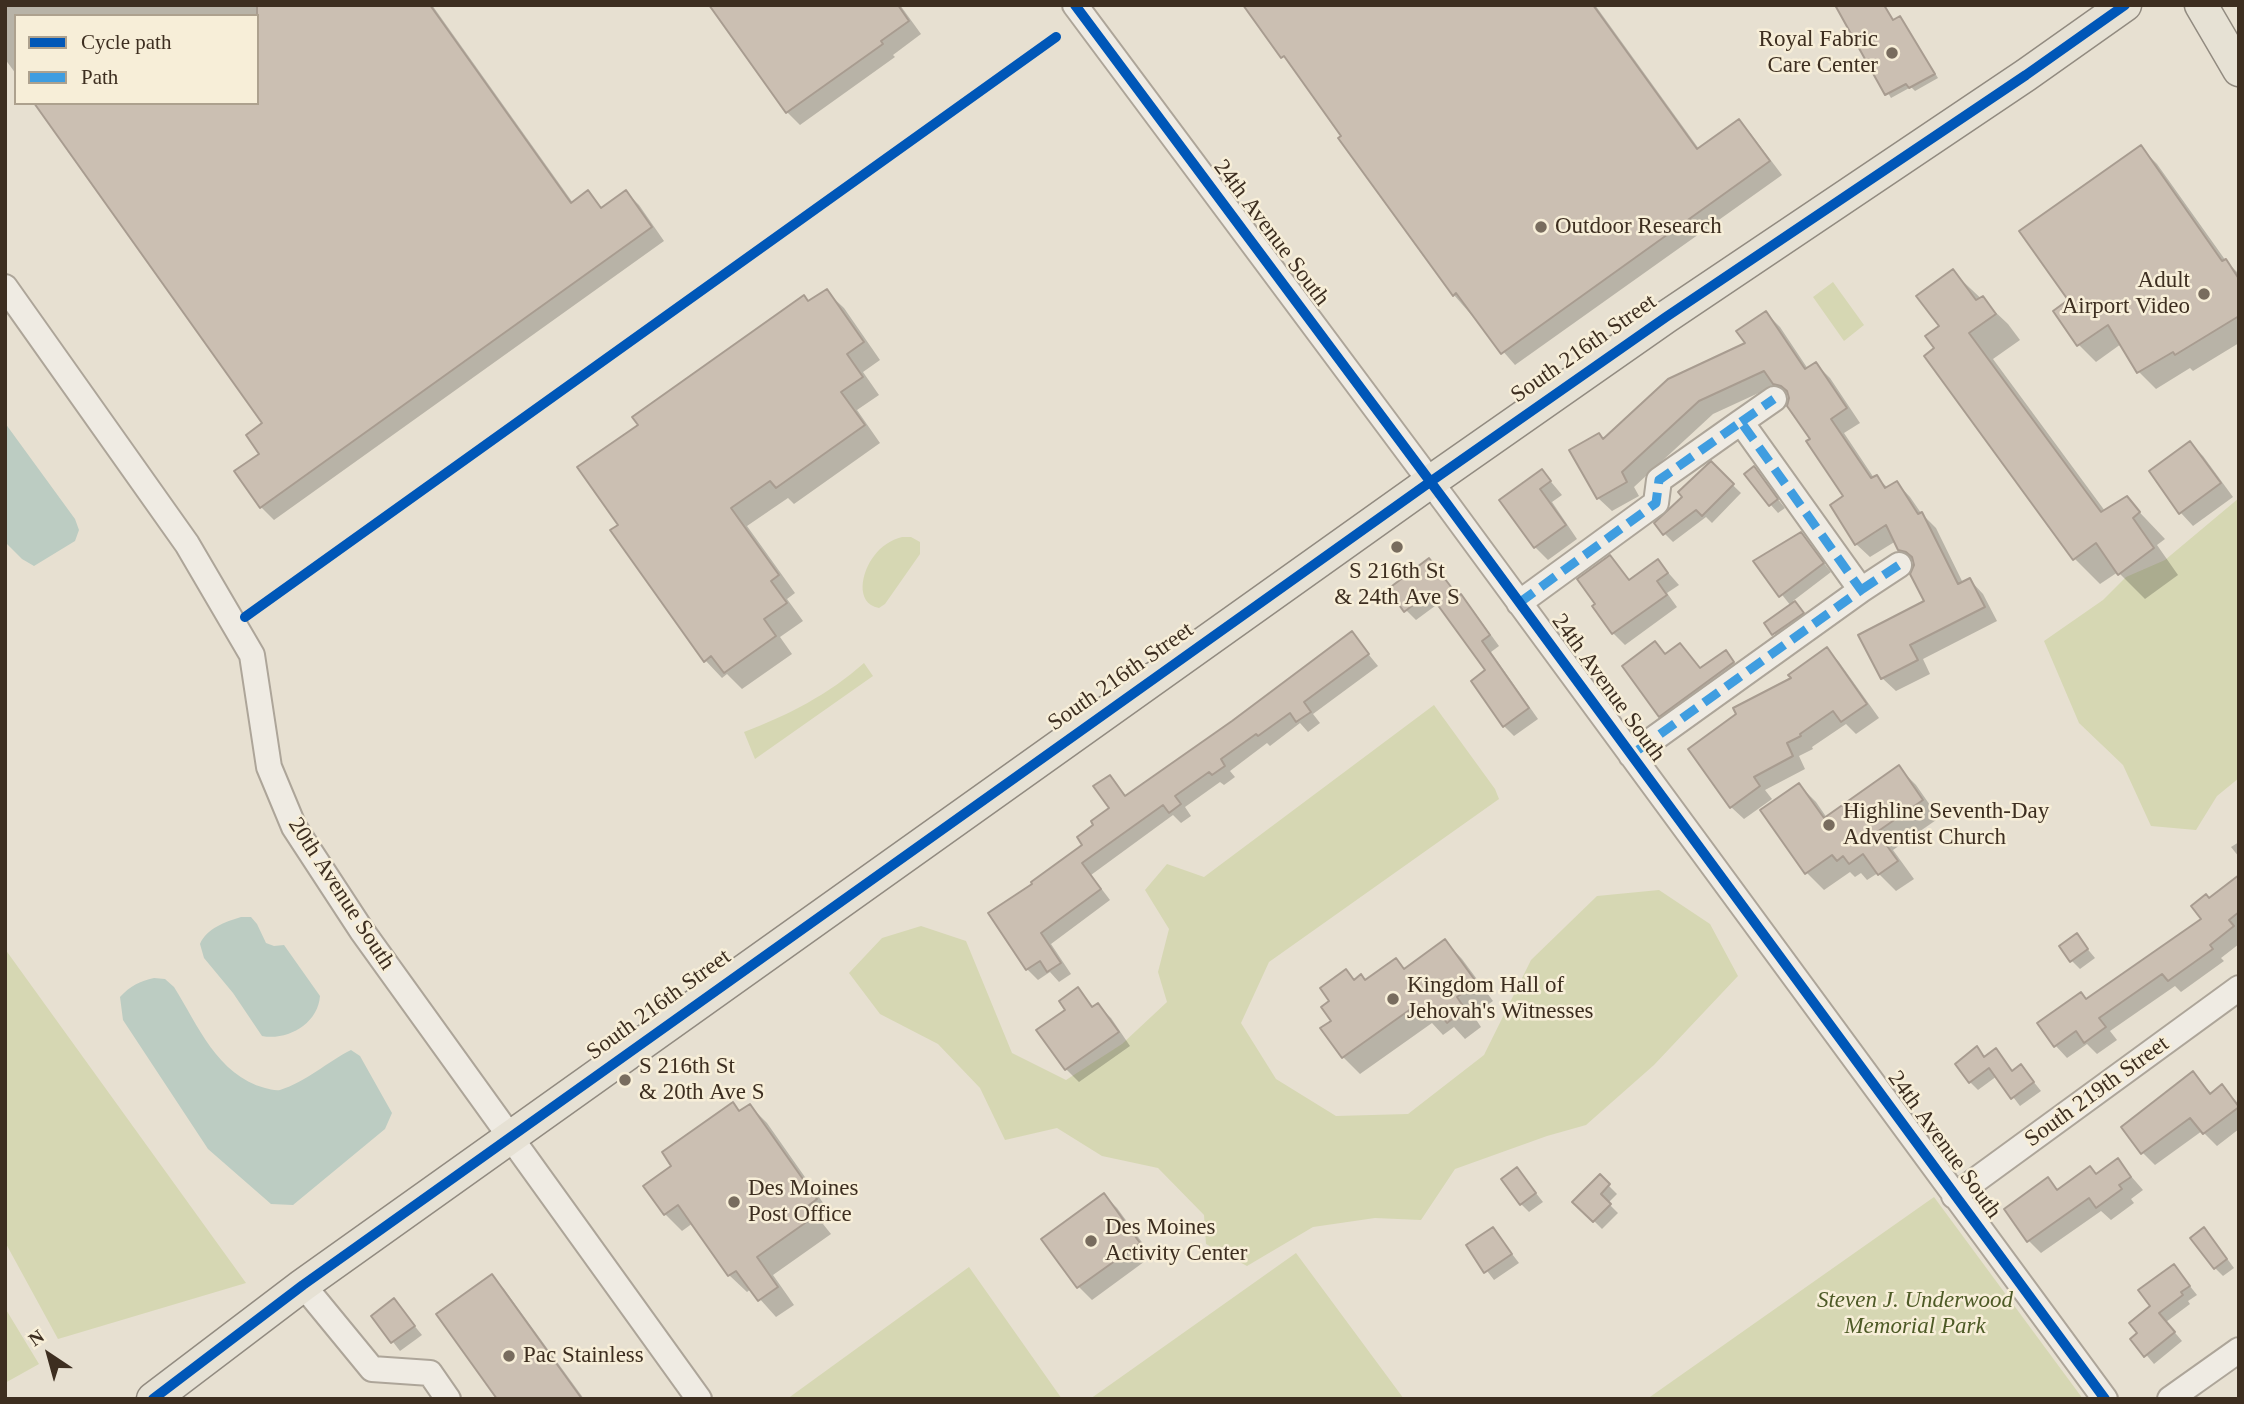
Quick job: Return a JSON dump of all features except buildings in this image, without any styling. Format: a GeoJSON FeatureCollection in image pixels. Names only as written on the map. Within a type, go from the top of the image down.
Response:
{"type":"FeatureCollection","features":[{"type":"Feature","properties":{"kind":"main road","name":"South 216th Street"},"geometry":{"type":"LineString","coordinates":[[153,1399],[303,1286],[793,934],[1430,482],[1666,317],[2026,75],[2125,5]]}},
{"type":"Feature","properties":{"kind":"main road"},"geometry":{"type":"LineString","coordinates":[[2201,5],[2239,70]]}},
{"type":"Feature","properties":{"kind":"street","name":"24th Avenue South"},"geometry":{"type":"LineString","coordinates":[[1075,5],[2105,1399]]}},
{"type":"Feature","properties":{"kind":"street","name":"20th Avenue South"},"geometry":{"type":"LineString","coordinates":[[5,287],[187,544],[252,655],[269,767],[294,827],[362,931],[699,1399]]}},
{"type":"Feature","properties":{"kind":"street"},"geometry":{"type":"LineString","coordinates":[[1519,603],[1656,503],[1659,480],[1774,399]]}},
{"type":"Feature","properties":{"kind":"street"},"geometry":{"type":"LineString","coordinates":[[1741,422],[1861,590]]}},
{"type":"Feature","properties":{"kind":"street"},"geometry":{"type":"LineString","coordinates":[[1631,755],[1899,565]]}},
{"type":"Feature","properties":{"kind":"street","name":"South 219th Street"},"geometry":{"type":"LineString","coordinates":[[1954,1196],[2239,988]]}},
{"type":"Feature","properties":{"kind":"street"},"geometry":{"type":"LineString","coordinates":[[303,1286],[372,1368],[430,1373],[448,1399]]}},
{"type":"Feature","properties":{"kind":"street"},"geometry":{"type":"LineString","coordinates":[[2170,1399],[2239,1350]]}},
{"type":"Feature","properties":{"kind":"green space"},"geometry":{"type":"Polygon","coordinates":[[[1833,282],[1864,325],[1844,341],[1813,297],[1833,282]]]}},
{"type":"Feature","properties":{"kind":"green space"},"geometry":{"type":"Polygon","coordinates":[[[2239,498],[2239,778],[2217,796],[2196,830],[2151,826],[2123,765],[2079,723],[2044,641],[2103,600],[2126,577],[2165,560],[2239,498]]]}},
{"type":"Feature","properties":{"kind":"green space"},"geometry":{"type":"Polygon","coordinates":[[[902,537],[911,537],[920,542],[920,554],[885,604],[879,608],[871,605],[863,593],[866,570],[880,549],[902,537]]]}},
{"type":"Feature","properties":{"kind":"green space"},"geometry":{"type":"Polygon","coordinates":[[[864,663],[873,676],[755,759],[744,732],[807,703],[864,663]]]}},
{"type":"Feature","properties":{"kind":"green space"},"geometry":{"type":"Polygon","coordinates":[[[1434,705],[1495,789],[1499,799],[1269,962],[1241,1023],[1276,1079],[1336,1116],[1408,1114],[1484,1055],[1531,960],[1597,896],[1659,890],[1710,924],[1738,976],[1654,1065],[1586,1125],[1455,1169],[1421,1220],[1375,1218],[1313,1227],[1247,1266],[1206,1244],[1204,1215],[1158,1168],[1102,1156],[1057,1128],[1005,1140],[980,1088],[938,1044],[880,1014],[849,973],[882,938],[921,926],[966,941],[1012,1053],[1066,1080],[1122,1044],[1167,1002],[1158,972],[1169,929],[1145,890],[1167,864],[1204,877],[1434,705]]]}},
{"type":"Feature","properties":{"kind":"green space"},"geometry":{"type":"Polygon","coordinates":[[[5,949],[246,1283],[58,1339],[5,1242],[5,949]]]}},
{"type":"Feature","properties":{"kind":"green space","name":"Steven J. Underwood Memorial Park"},"geometry":{"type":"Polygon","coordinates":[[[1934,1197],[2083,1399],[1647,1399],[1934,1197]]]}},
{"type":"Feature","properties":{"kind":"green space"},"geometry":{"type":"Polygon","coordinates":[[[1296,1253],[1404,1399],[1090,1399],[1296,1253]]]}},
{"type":"Feature","properties":{"kind":"green space"},"geometry":{"type":"Polygon","coordinates":[[[969,1267],[1062,1399],[787,1399],[969,1267]]]}},
{"type":"Feature","properties":{"kind":"green space"},"geometry":{"type":"Polygon","coordinates":[[[5,1308],[39,1364],[5,1383],[5,1308]]]}},
{"type":"Feature","properties":{"kind":"shaded area"},"geometry":{"type":"Polygon","coordinates":[[[5,423],[75,519],[79,530],[75,541],[34,566],[22,559],[5,542],[5,423]]]}},
{"type":"Feature","properties":{"kind":"shaded area"},"geometry":{"type":"Polygon","coordinates":[[[241,917],[251,917],[266,943],[284,945],[320,996],[314,1015],[291,1033],[262,1036],[233,993],[204,958],[200,944],[203,938],[212,930],[241,917]]]}},
{"type":"Feature","properties":{"kind":"shaded area"},"geometry":{"type":"Polygon","coordinates":[[[154,978],[165,979],[174,987],[210,1047],[221,1060],[248,1081],[265,1088],[278,1090],[290,1086],[351,1050],[360,1056],[392,1113],[385,1129],[293,1205],[271,1204],[208,1149],[123,1020],[120,997],[136,984],[154,978]]]}},
{"type":"Feature","properties":{"kind":"marked path"},"geometry":{"type":"LineString","coordinates":[[1741,422],[1774,399]]}},
{"type":"Feature","properties":{"kind":"marked path"},"geometry":{"type":"LineString","coordinates":[[1519,603],[1656,503],[1659,480],[1741,422],[1861,590],[1631,755]]}},
{"type":"Feature","properties":{"kind":"marked path"},"geometry":{"type":"LineString","coordinates":[[1861,590],[1899,565]]}},
{"type":"Feature","properties":{"kind":"cycle path"},"geometry":{"type":"LineString","coordinates":[[1075,5],[1447,504],[2105,1399]]}},
{"type":"Feature","properties":{"kind":"cycle path"},"geometry":{"type":"LineString","coordinates":[[153,1399],[303,1285],[1430,482],[1666,317],[2026,75],[2125,5]]}},
{"type":"Feature","properties":{"kind":"cycle path"},"geometry":{"type":"LineString","coordinates":[[245,617],[1056,37]]}},
{"type":"Feature","properties":{"kind":"place","name":"Royal Fabric Care Center"},"geometry":{"type":"Point","coordinates":[1892,53]}},
{"type":"Feature","properties":{"kind":"place","name":"Outdoor Research"},"geometry":{"type":"Point","coordinates":[1541,227]}},
{"type":"Feature","properties":{"kind":"place","name":"Adult Airport Video"},"geometry":{"type":"Point","coordinates":[2204,294]}},
{"type":"Feature","properties":{"kind":"place","name":"S 216th St & 24th Ave S"},"geometry":{"type":"Point","coordinates":[1397,547]}},
{"type":"Feature","properties":{"kind":"place","name":"Highline Seventh-Day Adventist Church"},"geometry":{"type":"Point","coordinates":[1829,825]}},
{"type":"Feature","properties":{"kind":"place","name":"Kingdom Hall of Jehovah's Witnesses"},"geometry":{"type":"Point","coordinates":[1393,999]}},
{"type":"Feature","properties":{"kind":"place","name":"S 216th St & 20th Ave S"},"geometry":{"type":"Point","coordinates":[625,1080]}},
{"type":"Feature","properties":{"kind":"place","name":"Des Moines Post Office"},"geometry":{"type":"Point","coordinates":[734,1202]}},
{"type":"Feature","properties":{"kind":"place","name":"Des Moines Activity Center"},"geometry":{"type":"Point","coordinates":[1091,1241]}},
{"type":"Feature","properties":{"kind":"place","name":"Pac Stainless"},"geometry":{"type":"Point","coordinates":[509,1356]}}]}
